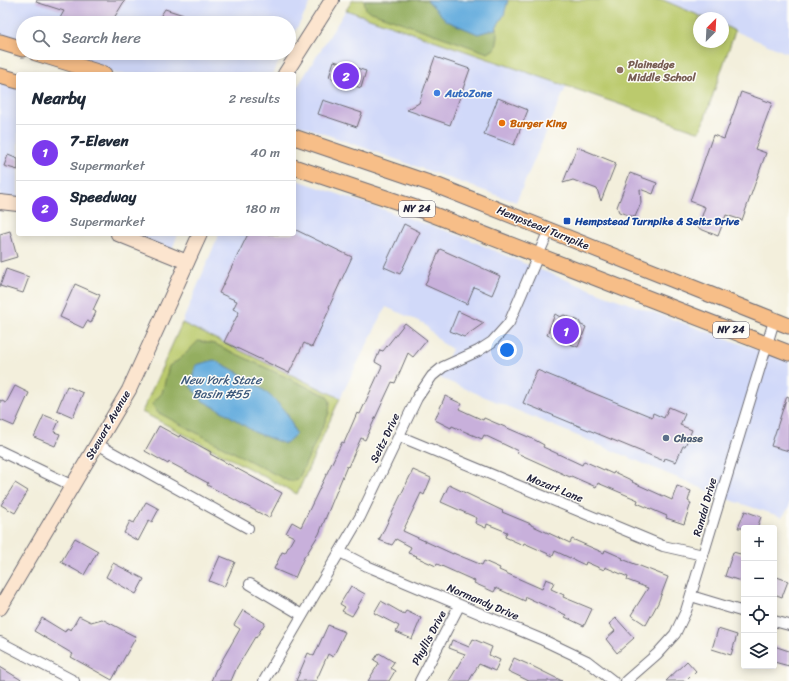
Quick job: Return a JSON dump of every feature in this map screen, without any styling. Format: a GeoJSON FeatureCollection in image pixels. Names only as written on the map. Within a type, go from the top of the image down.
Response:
{"type":"FeatureCollection","features":[{"type":"Feature","properties":{"kind":"main road"},"geometry":{"type":"LineString","coordinates":[[296,57],[332,0]]}},
{"type":"Feature","properties":{"kind":"main road"},"geometry":{"type":"LineString","coordinates":[[0,42],[16,47]]}},
{"type":"Feature","properties":{"kind":"main road"},"geometry":{"type":"LineString","coordinates":[[59,60],[98,72]]}},
{"type":"Feature","properties":{"kind":"main road"},"geometry":{"type":"LineString","coordinates":[[286,72],[294,60]]}},
{"type":"Feature","properties":{"kind":"main road"},"geometry":{"type":"LineString","coordinates":[[0,76],[16,80]]}},
{"type":"Feature","properties":{"kind":"main road","name":"Hempstead Turnpike"},"geometry":{"type":"LineString","coordinates":[[296,138],[438,186],[789,326]]}},
{"type":"Feature","properties":{"kind":"main road","name":"NY 24"},"geometry":{"type":"LineString","coordinates":[[296,168],[416,208],[789,353]]}},
{"type":"Feature","properties":{"kind":"main road"},"geometry":{"type":"LineString","coordinates":[[0,202],[16,204]]}},
{"type":"Feature","properties":{"kind":"main road"},"geometry":{"type":"LineString","coordinates":[[127,236],[187,262]]}},
{"type":"Feature","properties":{"kind":"main road","name":"Stewart Avenue"},"geometry":{"type":"LineString","coordinates":[[0,608],[128,390],[199,236]]}},
{"type":"Feature","properties":{"kind":"street","name":"Seitz Drive"},"geometry":{"type":"LineString","coordinates":[[264,681],[360,517],[417,398],[432,376],[443,367],[478,352],[492,342],[509,323],[549,230]]}},
{"type":"Feature","properties":{"kind":"street","name":"Randal Drive"},"geometry":{"type":"LineString","coordinates":[[626,681],[657,654],[674,634],[686,611],[774,320]]}},
{"type":"Feature","properties":{"kind":"street","name":"Mozart Lane"},"geometry":{"type":"LineString","coordinates":[[399,436],[663,546],[703,555]]}},
{"type":"Feature","properties":{"kind":"street"},"geometry":{"type":"LineString","coordinates":[[97,444],[248,528]]}},
{"type":"Feature","properties":{"kind":"street"},"geometry":{"type":"LineString","coordinates":[[0,451],[73,486]]}},
{"type":"Feature","properties":{"kind":"street","name":"Normandy Drive"},"geometry":{"type":"LineString","coordinates":[[340,552],[367,566],[543,640],[587,661],[613,681]]}},
{"type":"Feature","properties":{"kind":"street"},"geometry":{"type":"LineString","coordinates":[[250,584],[302,615]]}},
{"type":"Feature","properties":{"kind":"street"},"geometry":{"type":"LineString","coordinates":[[691,596],[741,611]]}},
{"type":"Feature","properties":{"kind":"street","name":"Phyllis Drive"},"geometry":{"type":"LineString","coordinates":[[420,681],[460,606]]}},
{"type":"Feature","properties":{"kind":"street"},"geometry":{"type":"LineString","coordinates":[[777,622],[789,625]]}},
{"type":"Feature","properties":{"kind":"street"},"geometry":{"type":"LineString","coordinates":[[0,642],[74,681]]}},
{"type":"Feature","properties":{"kind":"shaded area"},"geometry":{"type":"Polygon","coordinates":[[[0,0],[312,0],[296,30],[296,16],[16,16],[16,42],[0,36],[0,0]]]}},
{"type":"Feature","properties":{"kind":"shaded area"},"geometry":{"type":"Polygon","coordinates":[[[520,0],[789,0],[789,54],[735,31],[700,132],[559,84],[566,87],[516,202],[296,124],[296,89],[346,10],[497,63],[520,0]]]}},
{"type":"Feature","properties":{"kind":"shaded area"},"geometry":{"type":"Polygon","coordinates":[[[74,60],[280,60],[273,72],[111,72],[74,60]]]}},
{"type":"Feature","properties":{"kind":"shaded area"},"geometry":{"type":"Polygon","coordinates":[[[0,76],[16,80],[16,199],[0,200],[0,76]]]}},
{"type":"Feature","properties":{"kind":"shaded area"},"geometry":{"type":"Polygon","coordinates":[[[296,180],[461,236],[523,263],[605,295],[789,361],[789,508],[782,517],[730,500],[440,378],[452,349],[442,343],[423,323],[386,307],[340,398],[182,323],[218,236],[296,236],[296,180]]]}},
{"type":"Feature","properties":{"kind":"shaded area"},"geometry":{"type":"Polygon","coordinates":[[[135,236],[177,236],[171,252],[135,236]]]}},
{"type":"Feature","properties":{"kind":"green space","name":"Plainedge Middle School"},"geometry":{"type":"Polygon","coordinates":[[[353,0],[663,0],[693,13],[693,48],[729,48],[729,28],[735,31],[700,132],[346,10],[353,0]]]}},
{"type":"Feature","properties":{"kind":"green space"},"geometry":{"type":"Polygon","coordinates":[[[364,0],[427,0],[495,29],[497,27],[498,37],[496,48],[488,53],[366,10],[364,0]]]}},
{"type":"Feature","properties":{"kind":"green space"},"geometry":{"type":"Polygon","coordinates":[[[182,323],[340,398],[297,494],[142,412],[182,323]]]}},
{"type":"Feature","properties":{"kind":"green space"},"geometry":{"type":"Polygon","coordinates":[[[198,341],[215,344],[326,395],[330,401],[329,413],[298,480],[288,481],[157,412],[152,404],[162,393],[169,366],[180,359],[198,341]]]}},
{"type":"Feature","properties":{"kind":"water"},"geometry":{"type":"Polygon","coordinates":[[[427,0],[508,0],[504,15],[495,29],[478,34],[447,21],[427,0]]]}},
{"type":"Feature","properties":{"kind":"water","name":"New York State Basin #55"},"geometry":{"type":"Polygon","coordinates":[[[214,360],[254,382],[272,397],[287,414],[296,434],[285,444],[254,432],[227,414],[203,401],[190,386],[196,365],[214,360]]]}},
{"type":"Feature","properties":{"kind":"building"},"geometry":{"type":"Polygon","coordinates":[[[37,0],[125,0],[115,16],[61,16],[64,11],[36,2],[37,0]]]}},
{"type":"Feature","properties":{"kind":"building"},"geometry":{"type":"Polygon","coordinates":[[[165,9],[187,16],[160,16],[165,9]]]}},
{"type":"Feature","properties":{"kind":"building"},"geometry":{"type":"Polygon","coordinates":[[[435,57],[470,69],[450,125],[407,110],[419,103],[435,57]]]}},
{"type":"Feature","properties":{"kind":"building"},"geometry":{"type":"Polygon","coordinates":[[[334,61],[366,71],[361,88],[329,77],[334,61]]]}},
{"type":"Feature","properties":{"kind":"building"},"geometry":{"type":"Polygon","coordinates":[[[741,92],[772,103],[755,149],[766,153],[742,220],[726,215],[718,236],[698,228],[705,207],[690,201],[713,135],[724,139],[741,92]]]}},
{"type":"Feature","properties":{"kind":"building"},"geometry":{"type":"Polygon","coordinates":[[[498,98],[528,110],[514,145],[484,134],[498,98]]]}},
{"type":"Feature","properties":{"kind":"building"},"geometry":{"type":"Polygon","coordinates":[[[323,100],[362,113],[357,127],[318,114],[323,100]]]}},
{"type":"Feature","properties":{"kind":"building"},"geometry":{"type":"Polygon","coordinates":[[[577,147],[616,163],[601,201],[597,189],[573,180],[563,183],[577,147]]]}},
{"type":"Feature","properties":{"kind":"building"},"geometry":{"type":"Polygon","coordinates":[[[8,155],[16,158],[16,169],[4,166],[8,155]]]}},
{"type":"Feature","properties":{"kind":"building"},"geometry":{"type":"Polygon","coordinates":[[[630,173],[657,183],[653,194],[640,189],[641,203],[635,217],[619,212],[617,207],[630,173]]]}},
{"type":"Feature","properties":{"kind":"building"},"geometry":{"type":"Polygon","coordinates":[[[404,224],[420,232],[400,274],[384,267],[404,224]]]}},
{"type":"Feature","properties":{"kind":"building"},"geometry":{"type":"Polygon","coordinates":[[[296,230],[352,257],[312,347],[304,343],[289,373],[224,342],[239,312],[233,309],[237,301],[219,293],[247,236],[296,236],[296,230]]]}},
{"type":"Feature","properties":{"kind":"building"},"geometry":{"type":"Polygon","coordinates":[[[10,231],[17,257],[0,262],[0,234],[10,231]]]}},
{"type":"Feature","properties":{"kind":"building"},"geometry":{"type":"Polygon","coordinates":[[[440,249],[500,276],[492,295],[474,287],[467,304],[425,285],[440,249]]]}},
{"type":"Feature","properties":{"kind":"building"},"geometry":{"type":"Polygon","coordinates":[[[6,269],[29,277],[23,293],[0,286],[6,269]]]}},
{"type":"Feature","properties":{"kind":"building"},"geometry":{"type":"Polygon","coordinates":[[[75,284],[100,295],[93,310],[96,312],[91,323],[87,321],[83,328],[60,317],[75,284]]]}},
{"type":"Feature","properties":{"kind":"building"},"geometry":{"type":"Polygon","coordinates":[[[458,311],[484,323],[464,337],[450,331],[458,311]]]}},
{"type":"Feature","properties":{"kind":"building"},"geometry":{"type":"Polygon","coordinates":[[[555,314],[560,317],[564,315],[579,321],[581,325],[586,327],[578,347],[547,335],[555,314]]]}},
{"type":"Feature","properties":{"kind":"building"},"geometry":{"type":"Polygon","coordinates":[[[405,323],[427,340],[413,357],[408,353],[395,383],[392,382],[365,440],[361,438],[348,467],[347,466],[319,534],[305,555],[295,578],[274,569],[282,552],[285,553],[294,537],[286,533],[292,522],[301,527],[342,442],[344,443],[357,413],[360,414],[382,366],[375,362],[380,350],[383,351],[405,323]]]}},
{"type":"Feature","properties":{"kind":"building"},"geometry":{"type":"Polygon","coordinates":[[[537,370],[652,417],[653,413],[664,418],[669,407],[685,414],[680,425],[692,430],[676,462],[665,458],[664,461],[523,403],[537,370]]]}},
{"type":"Feature","properties":{"kind":"building"},"geometry":{"type":"Polygon","coordinates":[[[15,386],[29,393],[14,426],[0,420],[0,400],[6,403],[15,386]]]}},
{"type":"Feature","properties":{"kind":"building"},"geometry":{"type":"Polygon","coordinates":[[[67,386],[83,393],[73,417],[57,410],[67,386]]]}},
{"type":"Feature","properties":{"kind":"building"},"geometry":{"type":"Polygon","coordinates":[[[445,396],[462,404],[459,409],[483,420],[484,418],[533,439],[544,445],[543,447],[582,465],[584,461],[613,474],[614,472],[672,500],[677,486],[691,491],[688,501],[691,503],[684,524],[666,518],[667,516],[637,503],[638,500],[598,483],[596,487],[571,476],[570,477],[517,453],[518,451],[484,435],[482,439],[452,426],[451,428],[435,420],[445,396]]]}},
{"type":"Feature","properties":{"kind":"building"},"geometry":{"type":"Polygon","coordinates":[[[787,396],[789,397],[789,451],[771,446],[787,396]]]}},
{"type":"Feature","properties":{"kind":"building"},"geometry":{"type":"Polygon","coordinates":[[[44,415],[59,421],[54,432],[60,434],[55,446],[34,437],[44,415]]]}},
{"type":"Feature","properties":{"kind":"building"},"geometry":{"type":"Polygon","coordinates":[[[159,426],[179,437],[180,435],[211,452],[210,454],[282,493],[269,518],[207,485],[208,483],[145,451],[159,426]]]}},
{"type":"Feature","properties":{"kind":"building"},"geometry":{"type":"Polygon","coordinates":[[[413,470],[431,478],[424,495],[421,493],[403,531],[453,554],[482,565],[484,561],[500,568],[499,570],[542,589],[546,579],[554,582],[551,589],[564,595],[563,597],[592,609],[584,626],[565,617],[566,615],[526,597],[525,601],[496,588],[494,592],[474,583],[475,581],[437,564],[436,566],[416,557],[417,556],[408,553],[411,547],[396,539],[392,545],[379,540],[413,470]]]}},
{"type":"Feature","properties":{"kind":"building"},"geometry":{"type":"Polygon","coordinates":[[[15,483],[28,491],[15,513],[1,505],[15,483]]]}},
{"type":"Feature","properties":{"kind":"building"},"geometry":{"type":"Polygon","coordinates":[[[449,485],[503,511],[502,512],[570,543],[572,539],[604,553],[605,550],[623,558],[622,559],[668,577],[658,603],[646,625],[631,615],[648,588],[627,580],[628,577],[605,567],[604,570],[586,562],[585,565],[555,551],[553,556],[524,543],[523,545],[505,537],[507,532],[487,524],[486,528],[475,523],[477,518],[441,502],[449,485]]]}},
{"type":"Feature","properties":{"kind":"building"},"geometry":{"type":"Polygon","coordinates":[[[146,502],[159,509],[152,522],[149,520],[138,541],[124,533],[130,521],[134,523],[146,502]]]}},
{"type":"Feature","properties":{"kind":"building"},"geometry":{"type":"Polygon","coordinates":[[[745,511],[761,517],[758,525],[741,525],[741,528],[738,528],[745,511]]]}},
{"type":"Feature","properties":{"kind":"building"},"geometry":{"type":"Polygon","coordinates":[[[75,538],[98,551],[84,575],[61,562],[75,538]]]}},
{"type":"Feature","properties":{"kind":"building"},"geometry":{"type":"Polygon","coordinates":[[[733,552],[741,554],[741,581],[725,576],[733,552]]]}},
{"type":"Feature","properties":{"kind":"building"},"geometry":{"type":"Polygon","coordinates":[[[220,556],[235,562],[224,587],[209,581],[220,556]]]}},
{"type":"Feature","properties":{"kind":"building"},"geometry":{"type":"Polygon","coordinates":[[[113,563],[144,579],[136,594],[106,577],[113,563]]]}},
{"type":"Feature","properties":{"kind":"building"},"geometry":{"type":"Polygon","coordinates":[[[777,577],[788,581],[782,597],[777,595],[777,577]]]}},
{"type":"Feature","properties":{"kind":"building"},"geometry":{"type":"Polygon","coordinates":[[[351,586],[365,594],[352,616],[342,611],[345,607],[340,604],[351,586]]]}},
{"type":"Feature","properties":{"kind":"building"},"geometry":{"type":"Polygon","coordinates":[[[381,601],[404,614],[406,611],[421,618],[412,639],[396,632],[399,626],[374,613],[381,601]]]}},
{"type":"Feature","properties":{"kind":"building"},"geometry":{"type":"Polygon","coordinates":[[[243,610],[265,623],[237,667],[231,681],[211,681],[216,669],[240,629],[234,625],[243,610]]]}},
{"type":"Feature","properties":{"kind":"building"},"geometry":{"type":"Polygon","coordinates":[[[79,616],[91,622],[102,619],[136,637],[112,680],[71,657],[73,654],[34,631],[42,618],[65,632],[67,628],[71,630],[79,616]]]}},
{"type":"Feature","properties":{"kind":"building"},"geometry":{"type":"Polygon","coordinates":[[[616,618],[634,638],[617,653],[606,639],[615,631],[609,624],[616,618]]]}},
{"type":"Feature","properties":{"kind":"building"},"geometry":{"type":"Polygon","coordinates":[[[328,625],[345,632],[333,657],[328,654],[316,681],[296,681],[308,653],[314,656],[328,625]]]}},
{"type":"Feature","properties":{"kind":"building"},"geometry":{"type":"Polygon","coordinates":[[[718,629],[737,635],[731,655],[712,649],[718,629]]]}},
{"type":"Feature","properties":{"kind":"building"},"geometry":{"type":"Polygon","coordinates":[[[473,639],[492,647],[489,655],[500,660],[495,671],[479,664],[469,681],[449,681],[465,654],[449,648],[452,640],[469,647],[473,639]]]}},
{"type":"Feature","properties":{"kind":"building"},"geometry":{"type":"Polygon","coordinates":[[[777,647],[789,651],[789,666],[777,663],[777,647]]]}},
{"type":"Feature","properties":{"kind":"building"},"geometry":{"type":"Polygon","coordinates":[[[379,653],[394,662],[390,668],[395,671],[389,681],[368,681],[379,663],[374,660],[379,653]]]}},
{"type":"Feature","properties":{"kind":"building"},"geometry":{"type":"Polygon","coordinates":[[[514,658],[562,681],[529,681],[508,671],[514,658]]]}},
{"type":"Feature","properties":{"kind":"building"},"geometry":{"type":"Polygon","coordinates":[[[687,661],[696,671],[686,681],[666,681],[687,661]]]}},
{"type":"Feature","properties":{"kind":"building"},"geometry":{"type":"Polygon","coordinates":[[[0,667],[23,681],[0,681],[0,667]]]}},
{"type":"Feature","properties":{"kind":"place","name":"Plainedge Middle School"},"geometry":{"type":"Point","coordinates":[620,70]}},
{"type":"Feature","properties":{"kind":"place","name":"Speedway"},"geometry":{"type":"Point","coordinates":[346,76]}},
{"type":"Feature","properties":{"kind":"place","name":"AutoZone"},"geometry":{"type":"Point","coordinates":[437,93]}},
{"type":"Feature","properties":{"kind":"place","name":"Burger King"},"geometry":{"type":"Point","coordinates":[502,123]}},
{"type":"Feature","properties":{"kind":"place","name":"Hempstead Turnpike & Seitz Drive"},"geometry":{"type":"Point","coordinates":[567,221]}},
{"type":"Feature","properties":{"kind":"place","name":"7-Eleven"},"geometry":{"type":"Point","coordinates":[566,331]}},
{"type":"Feature","properties":{"kind":"place","name":"Chase"},"geometry":{"type":"Point","coordinates":[666,438]}}]}
